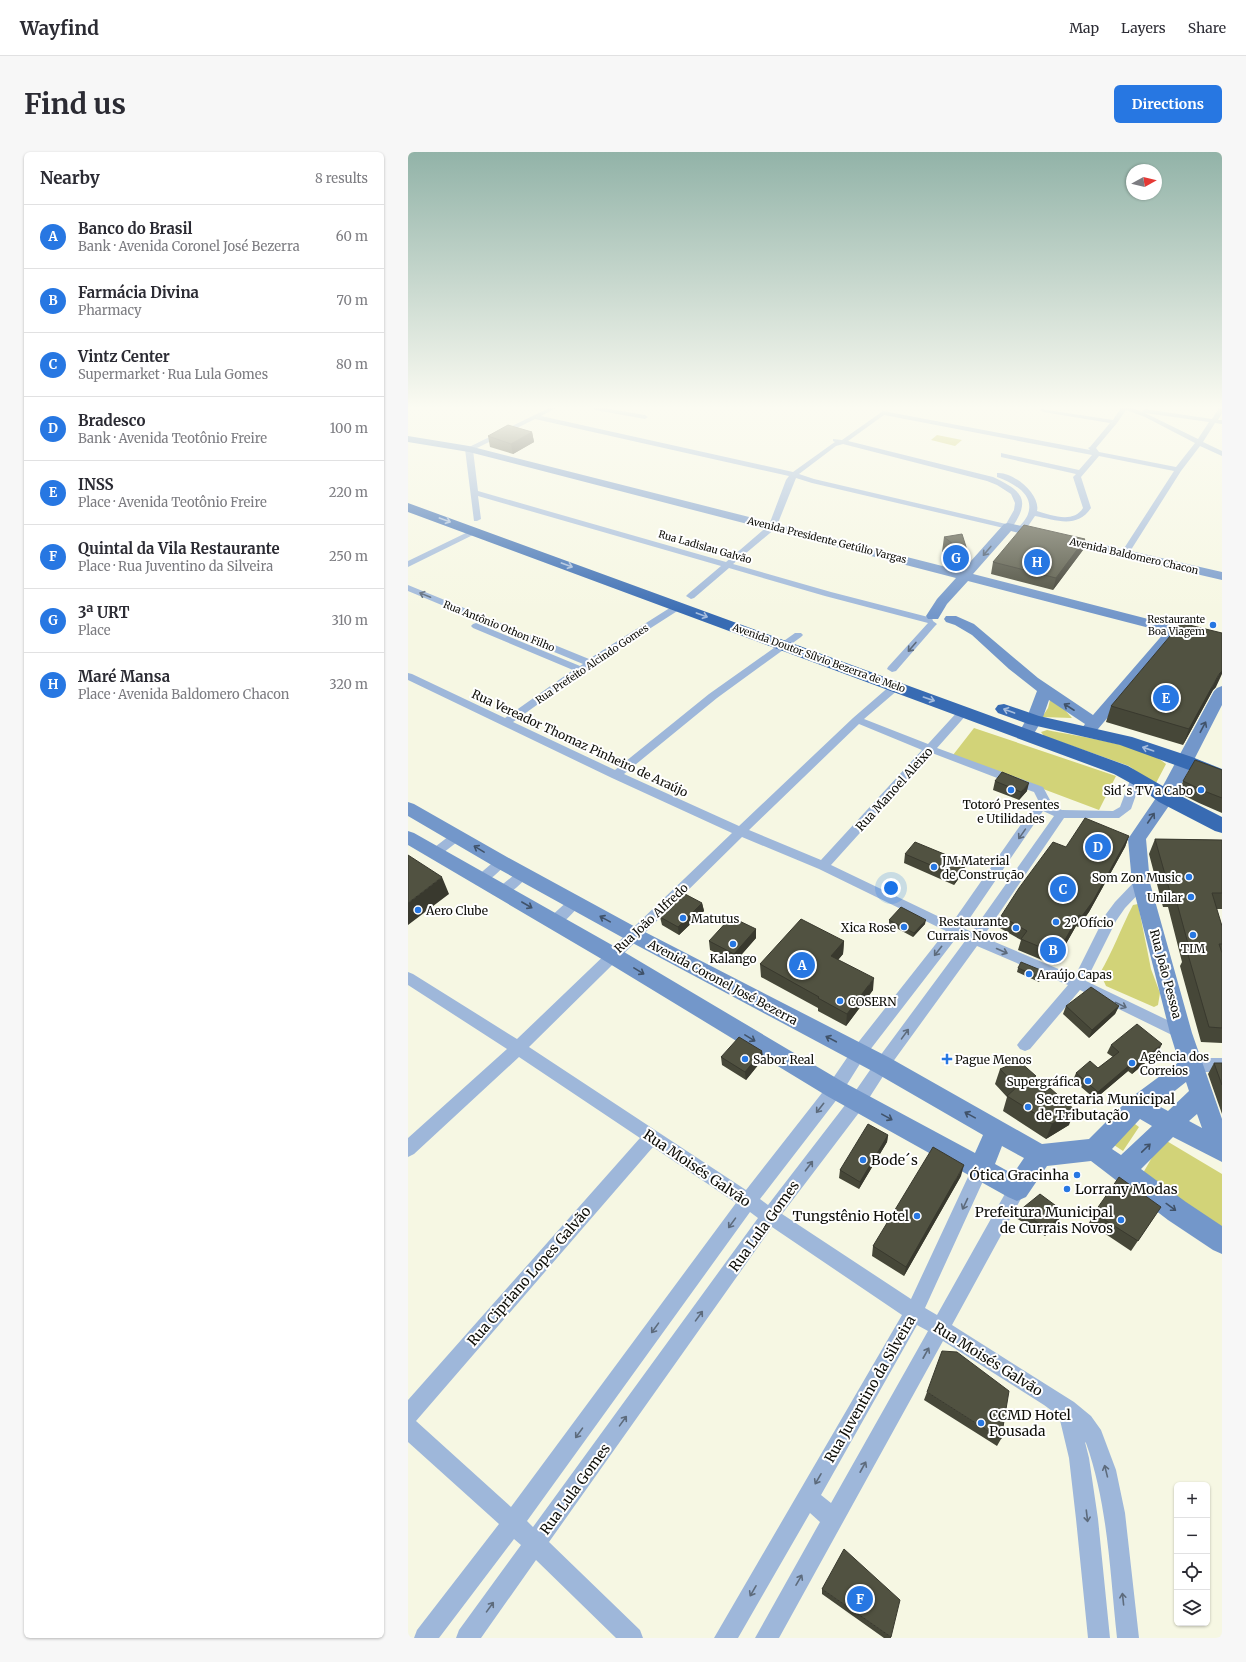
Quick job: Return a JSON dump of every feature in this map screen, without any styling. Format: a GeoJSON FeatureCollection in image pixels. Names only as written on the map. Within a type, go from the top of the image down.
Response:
{"type":"FeatureCollection","features":[{"type":"Feature","properties":{"kind":"highway","name":"Avenida Doutor Sílvio Bezerra de Melo"},"geometry":{"type":"LineString","coordinates":[[408,494],[473,527]]}},
{"type":"Feature","properties":{"kind":"highway","name":"Avenida Doutor Sílvio Bezerra de Melo"},"geometry":{"type":"LineString","coordinates":[[408,507],[473,527],[685,601],[798,635],[952,691]]}},
{"type":"Feature","properties":{"kind":"highway","name":"Avenida Doutor Sílvio Bezerra de Melo"},"geometry":{"type":"LineString","coordinates":[[685,601],[784,645],[895,687],[964,711],[1030,727],[1090,727],[1222,776]]}},
{"type":"Feature","properties":{"kind":"highway","name":"Avenida Doutor Sílvio Bezerra de Melo"},"geometry":{"type":"LineString","coordinates":[[989,704],[1030,727],[1136,778],[1166,797],[1222,826]]}},
{"type":"Feature","properties":{"kind":"street"},"geometry":{"type":"LineString","coordinates":[[473,477],[475,493],[473,527]]}},
{"type":"Feature","properties":{"kind":"street","name":"Avenida Presidente Getúlio Vargas"},"geometry":{"type":"LineString","coordinates":[[574,477],[773,526],[1222,642]]}},
{"type":"Feature","properties":{"kind":"street","name":"Rua Prefeito Alcindo Gomes"},"geometry":{"type":"LineString","coordinates":[[505,723],[590,663],[685,601],[728,565],[773,526],[792,477]]}},
{"type":"Feature","properties":{"kind":"street","name":"Avenida Baldomero Chacon"},"geometry":{"type":"LineString","coordinates":[[794,477],[1222,576]]}},
{"type":"Feature","properties":{"kind":"street"},"geometry":{"type":"LineString","coordinates":[[948,621],[950,605],[1018,515],[1020,505],[1016,494],[1006,486],[984,477]]}},
{"type":"Feature","properties":{"kind":"street"},"geometry":{"type":"LineString","coordinates":[[892,670],[931,620],[942,602],[972,577],[1021,530],[1033,514],[1033,500],[1026,490],[1017,483],[1005,477]]}},
{"type":"Feature","properties":{"kind":"street"},"geometry":{"type":"LineString","coordinates":[[1033,514],[1070,519],[1081,517],[1087,508],[1077,480],[1079,477]]}},
{"type":"Feature","properties":{"kind":"street"},"geometry":{"type":"LineString","coordinates":[[1125,553],[1174,477]]}},
{"type":"Feature","properties":{"kind":"street","name":"Rua Ladislau Galvão"},"geometry":{"type":"LineString","coordinates":[[475,493],[828,594],[931,620]]}},
{"type":"Feature","properties":{"kind":"street"},"geometry":{"type":"LineString","coordinates":[[408,557],[473,527]]}},
{"type":"Feature","properties":{"kind":"street"},"geometry":{"type":"LineString","coordinates":[[408,564],[473,527]]}},
{"type":"Feature","properties":{"kind":"street","name":"Rua Antônio Othon Filho"},"geometry":{"type":"LineString","coordinates":[[408,588],[590,663]]}},
{"type":"Feature","properties":{"kind":"street","name":"Rua Antônio Othon Filho"},"geometry":{"type":"LineString","coordinates":[[408,597],[581,670]]}},
{"type":"Feature","properties":{"kind":"street"},"geometry":{"type":"LineString","coordinates":[[931,620],[943,615],[948,621],[998,653],[1090,727],[1174,630]]}},
{"type":"Feature","properties":{"kind":"street"},"geometry":{"type":"LineString","coordinates":[[616,775],[713,696],[798,635]]}},
{"type":"Feature","properties":{"kind":"street","name":"Rua Vereador Thomaz Pinheiro de Araújo"},"geometry":{"type":"LineString","coordinates":[[408,676],[616,775],[741,832],[823,866],[955,928],[974,939],[1078,983],[1182,1034]]}},
{"type":"Feature","properties":{"kind":"street","name":"Rua João Alfredo"},"geometry":{"type":"LineString","coordinates":[[408,1149],[518,1048],[612,955],[857,720],[895,687]]}},
{"type":"Feature","properties":{"kind":"street"},"geometry":{"type":"LineString","coordinates":[[1030,727],[1045,691]]}},
{"type":"Feature","properties":{"kind":"street"},"geometry":{"type":"LineString","coordinates":[[1166,797],[1222,691]]}},
{"type":"Feature","properties":{"kind":"street","name":"Rua Manoel Aleixo"},"geometry":{"type":"LineString","coordinates":[[823,866],[964,711]]}},
{"type":"Feature","properties":{"kind":"street"},"geometry":{"type":"LineString","coordinates":[[425,1638],[513,1523],[748,1201],[955,928],[1044,800],[1042,795],[1035,788],[857,720]]}},
{"type":"Feature","properties":{"kind":"street"},"geometry":{"type":"LineString","coordinates":[[1041,806],[1061,814],[1115,815],[1125,809],[1136,778]]}},
{"type":"Feature","properties":{"kind":"street","name":"Rua João Pessoa"},"geometry":{"type":"LineString","coordinates":[[1166,797],[1137,839],[1141,882],[1182,1034],[1201,1094],[1222,1151]]}},
{"type":"Feature","properties":{"kind":"street","name":"Avenida Coronel José Bezerra"},"geometry":{"type":"LineString","coordinates":[[408,808],[501,862],[634,935],[858,1054],[882,1065],[1040,1155]]}},
{"type":"Feature","properties":{"kind":"street","name":"Rua Lula Gomes"},"geometry":{"type":"LineString","coordinates":[[467,1638],[536,1544],[770,1216],[858,1101],[882,1065],[1013,884],[1061,814]]}},
{"type":"Feature","properties":{"kind":"street"},"geometry":{"type":"LineString","coordinates":[[435,853],[457,836]]}},
{"type":"Feature","properties":{"kind":"street"},"geometry":{"type":"LineString","coordinates":[[408,837],[612,955],[835,1088],[1017,1189]]}},
{"type":"Feature","properties":{"kind":"street"},"geometry":{"type":"LineString","coordinates":[[482,880],[501,862]]}},
{"type":"Feature","properties":{"kind":"street"},"geometry":{"type":"LineString","coordinates":[[503,892],[523,874]]}},
{"type":"Feature","properties":{"kind":"street"},"geometry":{"type":"LineString","coordinates":[[993,875],[1013,884]]}},
{"type":"Feature","properties":{"kind":"street"},"geometry":{"type":"LineString","coordinates":[[1025,1045],[1078,983],[1111,918],[1120,905],[1141,882]]}},
{"type":"Feature","properties":{"kind":"street"},"geometry":{"type":"LineString","coordinates":[[554,922],[575,902]]}},
{"type":"Feature","properties":{"kind":"street","name":"Rua Moisés Galvão"},"geometry":{"type":"LineString","coordinates":[[408,978],[518,1048],[939,1329],[1067,1409],[1084,1423],[1094,1437],[1106,1470],[1114,1514],[1128,1638]]}},
{"type":"Feature","properties":{"kind":"street"},"geometry":{"type":"LineString","coordinates":[[766,1638],[1017,1189],[1040,1155],[1095,1150],[1137,1106],[1192,1065],[1222,1065]]}},
{"type":"Feature","properties":{"kind":"street"},"geometry":{"type":"LineString","coordinates":[[1122,1171],[1171,1125],[1201,1094]]}},
{"type":"Feature","properties":{"kind":"street"},"geometry":{"type":"LineString","coordinates":[[1137,1106],[1222,1151]]}},
{"type":"Feature","properties":{"kind":"street","name":"Rua Juventino da Silveira"},"geometry":{"type":"LineString","coordinates":[[725,1638],[914,1312],[981,1168],[997,1130]]}},
{"type":"Feature","properties":{"kind":"street","name":"Rua Cipriano Lopes Galvão"},"geometry":{"type":"LineString","coordinates":[[408,1415],[651,1137]]}},
{"type":"Feature","properties":{"kind":"street"},"geometry":{"type":"LineString","coordinates":[[1095,1150],[1177,1211],[1222,1241]]}},
{"type":"Feature","properties":{"kind":"street"},"geometry":{"type":"LineString","coordinates":[[1067,1409],[1080,1466],[1088,1519],[1099,1638]]}},
{"type":"Feature","properties":{"kind":"street"},"geometry":{"type":"LineString","coordinates":[[408,1428],[536,1544],[632,1638]]}},
{"type":"Feature","properties":{"kind":"street"},"geometry":{"type":"LineString","coordinates":[[808,1497],[833,1520]]}},
{"type":"Feature","properties":{"kind":"shaded area"},"geometry":{"type":"Polygon","coordinates":[[[1050,700],[1064,709],[1072,718],[1042,717],[1048,708],[1050,700]]]}},
{"type":"Feature","properties":{"kind":"shaded area"},"geometry":{"type":"Polygon","coordinates":[[[974,728],[1116,776],[1099,810],[953,755],[974,728]]]}},
{"type":"Feature","properties":{"kind":"shaded area"},"geometry":{"type":"Polygon","coordinates":[[[1047,730],[1127,746],[1156,757],[1166,764],[1155,785],[1129,766],[1044,736],[1041,732],[1047,730]]]}},
{"type":"Feature","properties":{"kind":"shaded area"},"geometry":{"type":"Polygon","coordinates":[[[1138,904],[1151,969],[1160,993],[1158,1005],[1154,1007],[1106,986],[1100,973],[1133,905],[1138,904]]]}},
{"type":"Feature","properties":{"kind":"shaded area"},"geometry":{"type":"Polygon","coordinates":[[[1131,1121],[1139,1127],[1123,1151],[1114,1145],[1131,1121]]]}},
{"type":"Feature","properties":{"kind":"shaded area"},"geometry":{"type":"Polygon","coordinates":[[[1165,1140],[1222,1174],[1222,1236],[1143,1173],[1154,1154],[1165,1140]]]}},
{"type":"Feature","properties":{"kind":"building"},"geometry":{"type":"Polygon","coordinates":[[[1024,525],[1085,539],[1056,578],[993,562],[1024,525]]]}},
{"type":"Feature","properties":{"kind":"building"},"geometry":{"type":"Polygon","coordinates":[[[962,534],[967,550],[965,553],[944,537],[962,534]]]}},
{"type":"Feature","properties":{"kind":"building"},"geometry":{"type":"Polygon","coordinates":[[[1181,623],[1222,633],[1222,671],[1189,729],[1111,706],[1181,623]]]}},
{"type":"Feature","properties":{"kind":"building"},"geometry":{"type":"Polygon","coordinates":[[[1195,760],[1222,770],[1222,798],[1183,781],[1195,760]]]}},
{"type":"Feature","properties":{"kind":"building"},"geometry":{"type":"Polygon","coordinates":[[[1002,772],[1029,783],[1021,792],[995,781],[1002,772]]]}},
{"type":"Feature","properties":{"kind":"building"},"geometry":{"type":"Polygon","coordinates":[[[1085,818],[1129,836],[1093,901],[1082,916],[1079,915],[1057,954],[1021,939],[1027,931],[1001,916],[1019,888],[1053,842],[1066,847],[1085,818]]]}},
{"type":"Feature","properties":{"kind":"building"},"geometry":{"type":"Polygon","coordinates":[[[1155,839],[1222,840],[1222,893],[1212,893],[1222,926],[1222,944],[1219,944],[1222,953],[1222,1028],[1209,1027],[1187,951],[1190,951],[1174,892],[1170,892],[1155,839]]]}},
{"type":"Feature","properties":{"kind":"building"},"geometry":{"type":"Polygon","coordinates":[[[915,842],[966,863],[956,876],[905,854],[915,842]]]}},
{"type":"Feature","properties":{"kind":"building"},"geometry":{"type":"Polygon","coordinates":[[[408,855],[442,877],[408,903],[408,855]]]}},
{"type":"Feature","properties":{"kind":"building"},"geometry":{"type":"Polygon","coordinates":[[[685,894],[702,903],[678,927],[660,917],[685,894]]]}},
{"type":"Feature","properties":{"kind":"building"},"geometry":{"type":"Polygon","coordinates":[[[901,907],[926,920],[914,933],[889,920],[901,907]]]}},
{"type":"Feature","properties":{"kind":"building"},"geometry":{"type":"Polygon","coordinates":[[[731,917],[756,929],[734,954],[709,941],[731,917]]]}},
{"type":"Feature","properties":{"kind":"building"},"geometry":{"type":"Polygon","coordinates":[[[801,919],[844,941],[831,956],[874,978],[847,1014],[760,964],[801,919]]]}},
{"type":"Feature","properties":{"kind":"building"},"geometry":{"type":"Polygon","coordinates":[[[1021,962],[1043,971],[1040,977],[1018,968],[1021,962]]]}},
{"type":"Feature","properties":{"kind":"building"},"geometry":{"type":"Polygon","coordinates":[[[1091,987],[1119,1006],[1092,1030],[1066,1006],[1091,987]]]}},
{"type":"Feature","properties":{"kind":"building"},"geometry":{"type":"Polygon","coordinates":[[[1137,1024],[1162,1044],[1135,1066],[1132,1063],[1098,1092],[1076,1073],[1090,1061],[1098,1068],[1119,1052],[1111,1045],[1137,1024]]]}},
{"type":"Feature","properties":{"kind":"building","name":"Sabor Real"},"geometry":{"type":"Polygon","coordinates":[[[739,1037],[762,1051],[745,1072],[721,1057],[739,1037]]]}},
{"type":"Feature","properties":{"kind":"building"},"geometry":{"type":"Polygon","coordinates":[[[1019,1061],[1036,1076],[1033,1078],[1045,1092],[1050,1088],[1075,1110],[1052,1124],[1007,1096],[1017,1087],[1000,1069],[1019,1061]]]}},
{"type":"Feature","properties":{"kind":"building"},"geometry":{"type":"Polygon","coordinates":[[[1214,1063],[1222,1063],[1222,1085],[1214,1063]]]}},
{"type":"Feature","properties":{"kind":"building","name":"Bode´s"},"geometry":{"type":"Polygon","coordinates":[[[868,1124],[888,1135],[860,1182],[840,1170],[868,1124]]]}},
{"type":"Feature","properties":{"kind":"building","name":"Tungstênio Hotel"},"geometry":{"type":"Polygon","coordinates":[[[933,1147],[964,1165],[906,1267],[873,1246],[933,1147]]]}},
{"type":"Feature","properties":{"kind":"building","name":"Prefeitura Municipal de Currais Novos"},"geometry":{"type":"Polygon","coordinates":[[[1119,1177],[1161,1207],[1138,1241],[1094,1213],[1119,1177]]]}},
{"type":"Feature","properties":{"kind":"building"},"geometry":{"type":"Polygon","coordinates":[[[1040,1194],[1063,1211],[1048,1229],[1019,1211],[1040,1194]]]}},
{"type":"Feature","properties":{"kind":"building","name":"CCMD Hotel Pousada"},"geometry":{"type":"Polygon","coordinates":[[[942,1351],[957,1352],[1009,1391],[1001,1439],[927,1392],[942,1351]]]}},
{"type":"Feature","properties":{"kind":"building"},"geometry":{"type":"Polygon","coordinates":[[[844,1549],[900,1600],[891,1637],[822,1589],[844,1549]]]}},
{"type":"Feature","properties":{"kind":"place","name":"3ª URT"},"geometry":{"type":"Point","coordinates":[956,558]}},
{"type":"Feature","properties":{"kind":"place","name":"Maré Mansa"},"geometry":{"type":"Point","coordinates":[1037,562]}},
{"type":"Feature","properties":{"kind":"place","name":"Restaurante Boa Viagem"},"geometry":{"type":"Point","coordinates":[1213,625]}},
{"type":"Feature","properties":{"kind":"place","name":"INSS"},"geometry":{"type":"Point","coordinates":[1166,698]}},
{"type":"Feature","properties":{"kind":"place","name":"Totoró Presentes e Utilidades"},"geometry":{"type":"Point","coordinates":[1011,790]}},
{"type":"Feature","properties":{"kind":"place","name":"Sid´s TV a Cabo"},"geometry":{"type":"Point","coordinates":[1201,790]}},
{"type":"Feature","properties":{"kind":"place","name":"Bradesco"},"geometry":{"type":"Point","coordinates":[1098,847]}},
{"type":"Feature","properties":{"kind":"place","name":"JM Material de Construção"},"geometry":{"type":"Point","coordinates":[934,867]}},
{"type":"Feature","properties":{"kind":"place","name":"Som Zon Music"},"geometry":{"type":"Point","coordinates":[1189,877]}},
{"type":"Feature","properties":{"kind":"place","name":"Vintz Center"},"geometry":{"type":"Point","coordinates":[1063,889]}},
{"type":"Feature","properties":{"kind":"place","name":"Unilar"},"geometry":{"type":"Point","coordinates":[1191,897]}},
{"type":"Feature","properties":{"kind":"place","name":"Aero Clube"},"geometry":{"type":"Point","coordinates":[418,910]}},
{"type":"Feature","properties":{"kind":"place","name":"Matutus"},"geometry":{"type":"Point","coordinates":[683,918]}},
{"type":"Feature","properties":{"kind":"place","name":"2º Ofício"},"geometry":{"type":"Point","coordinates":[1056,922]}},
{"type":"Feature","properties":{"kind":"place","name":"Xica Rose"},"geometry":{"type":"Point","coordinates":[904,927]}},
{"type":"Feature","properties":{"kind":"place","name":"Restaurante Currais Novos"},"geometry":{"type":"Point","coordinates":[1016,928]}},
{"type":"Feature","properties":{"kind":"place","name":"TIM"},"geometry":{"type":"Point","coordinates":[1193,935]}},
{"type":"Feature","properties":{"kind":"place","name":"Kalango"},"geometry":{"type":"Point","coordinates":[733,944]}},
{"type":"Feature","properties":{"kind":"place","name":"Farmácia Divina"},"geometry":{"type":"Point","coordinates":[1053,950]}},
{"type":"Feature","properties":{"kind":"place","name":"Banco do Brasil"},"geometry":{"type":"Point","coordinates":[802,965]}},
{"type":"Feature","properties":{"kind":"place","name":"Araújo Capas"},"geometry":{"type":"Point","coordinates":[1029,974]}},
{"type":"Feature","properties":{"kind":"place","name":"COSERN"},"geometry":{"type":"Point","coordinates":[840,1001]}},
{"type":"Feature","properties":{"kind":"place","name":"Sabor Real"},"geometry":{"type":"Point","coordinates":[745,1059]}},
{"type":"Feature","properties":{"kind":"place","name":"Pague Menos"},"geometry":{"type":"Point","coordinates":[947,1059]}},
{"type":"Feature","properties":{"kind":"place","name":"Agência dos Correios"},"geometry":{"type":"Point","coordinates":[1132,1063]}},
{"type":"Feature","properties":{"kind":"place","name":"Supergráfica"},"geometry":{"type":"Point","coordinates":[1088,1081]}},
{"type":"Feature","properties":{"kind":"place","name":"Secretaria Municipal de Tributação"},"geometry":{"type":"Point","coordinates":[1028,1107]}},
{"type":"Feature","properties":{"kind":"place","name":"Bode´s"},"geometry":{"type":"Point","coordinates":[863,1160]}},
{"type":"Feature","properties":{"kind":"place","name":"Ótica Gracinha"},"geometry":{"type":"Point","coordinates":[1077,1175]}},
{"type":"Feature","properties":{"kind":"place","name":"Lorrany Modas"},"geometry":{"type":"Point","coordinates":[1067,1189]}},
{"type":"Feature","properties":{"kind":"place","name":"Tungstênio Hotel"},"geometry":{"type":"Point","coordinates":[917,1216]}},
{"type":"Feature","properties":{"kind":"place","name":"Prefeitura Municipal de Currais Novos"},"geometry":{"type":"Point","coordinates":[1121,1220]}},
{"type":"Feature","properties":{"kind":"place","name":"CCMD Hotel Pousada"},"geometry":{"type":"Point","coordinates":[981,1423]}},
{"type":"Feature","properties":{"kind":"place","name":"Quintal da Vila Restaurante"},"geometry":{"type":"Point","coordinates":[860,1599]}}]}
